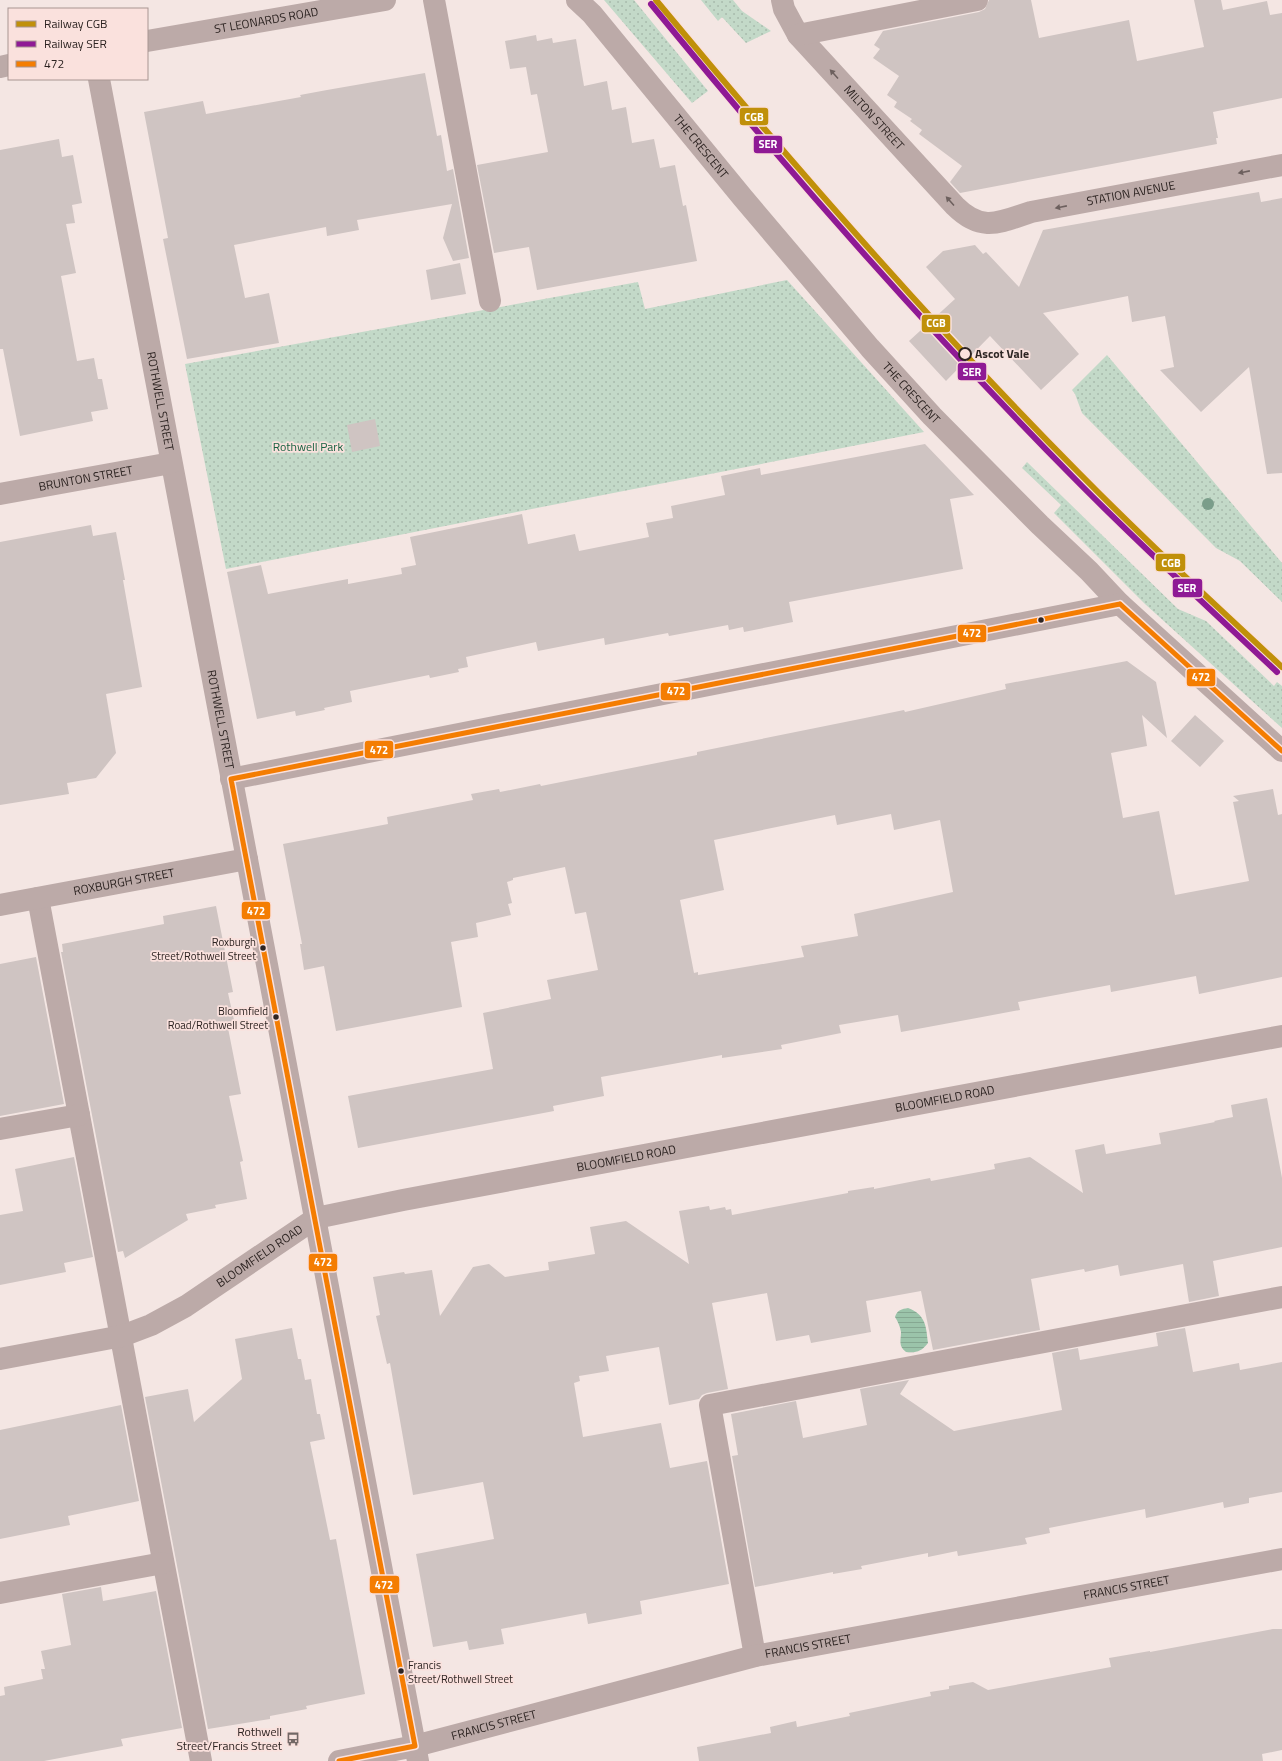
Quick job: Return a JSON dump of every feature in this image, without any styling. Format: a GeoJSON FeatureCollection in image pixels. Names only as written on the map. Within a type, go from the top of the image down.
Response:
{"type":"FeatureCollection","features":[{"type":"Feature","properties":{"kind":"street","name":"ST LEONARDS ROAD"},"geometry":{"type":"LineString","coordinates":[[148,41],[385,0]]}},
{"type":"Feature","properties":{"kind":"street"},"geometry":{"type":"LineString","coordinates":[[434,0],[490,301]]}},
{"type":"Feature","properties":{"kind":"street","name":"THE CRESCENT"},"geometry":{"type":"LineString","coordinates":[[577,0],[592,14],[743,198],[870,348],[965,450],[1040,525],[1089,571],[1120,604],[1282,751]]}},
{"type":"Feature","properties":{"kind":"street","name":"MILTON STREET"},"geometry":{"type":"LineString","coordinates":[[782,0],[784,9],[798,35],[955,206],[963,214],[981,223]]}},
{"type":"Feature","properties":{"kind":"street"},"geometry":{"type":"LineString","coordinates":[[798,35],[977,0]]}},
{"type":"Feature","properties":{"kind":"street","name":"ROTHWELL STREET"},"geometry":{"type":"LineString","coordinates":[[99,80],[417,1753]]}},
{"type":"Feature","properties":{"kind":"street","name":"STATION AVENUE"},"geometry":{"type":"LineString","coordinates":[[981,223],[991,224],[1031,212],[1282,165]]}},
{"type":"Feature","properties":{"kind":"street","name":"BRUNTON STREET"},"geometry":{"type":"LineString","coordinates":[[0,494],[171,464]]}},
{"type":"Feature","properties":{"kind":"street"},"geometry":{"type":"LineString","coordinates":[[231,779],[1120,604]]}},
{"type":"Feature","properties":{"kind":"street","name":"ROXBURGH STREET"},"geometry":{"type":"LineString","coordinates":[[0,905],[247,859]]}},
{"type":"Feature","properties":{"kind":"street"},"geometry":{"type":"LineString","coordinates":[[38,898],[122,1336],[201,1761]]}},
{"type":"Feature","properties":{"kind":"street","name":"BLOOMFIELD ROAD"},"geometry":{"type":"LineString","coordinates":[[0,1359],[122,1336],[151,1325],[186,1306],[316,1218],[418,1197],[1282,1036]]}},
{"type":"Feature","properties":{"kind":"street"},"geometry":{"type":"LineString","coordinates":[[0,1129],[80,1115]]}},
{"type":"Feature","properties":{"kind":"street"},"geometry":{"type":"LineString","coordinates":[[755,1656],[710,1405],[1282,1297]]}},
{"type":"Feature","properties":{"kind":"street","name":"FRANCIS STREET"},"geometry":{"type":"LineString","coordinates":[[339,1761],[417,1753],[755,1656],[1282,1559]]}},
{"type":"Feature","properties":{"kind":"street"},"geometry":{"type":"LineString","coordinates":[[0,1593],[164,1563]]}},
{"type":"Feature","properties":{"kind":"green space"},"geometry":{"type":"Polygon","coordinates":[[[604,0],[634,0],[708,91],[692,103],[604,0]]]}},
{"type":"Feature","properties":{"kind":"green space"},"geometry":{"type":"Polygon","coordinates":[[[701,0],[733,0],[742,11],[771,31],[746,43],[722,17],[718,21],[701,0]]]}},
{"type":"Feature","properties":{"kind":"green space","name":"Rothwell Park"},"geometry":{"type":"Polygon","coordinates":[[[787,280],[924,432],[226,569],[185,364],[638,282],[645,309],[787,280]]]}},
{"type":"Feature","properties":{"kind":"green space"},"geometry":{"type":"Polygon","coordinates":[[[1107,355],[1282,563],[1282,602],[1240,561],[1216,548],[1082,413],[1072,390],[1107,355]]]}},
{"type":"Feature","properties":{"kind":"green space"},"geometry":{"type":"Polygon","coordinates":[[[1027,462],[1178,609],[1206,621],[1274,686],[1277,682],[1282,686],[1282,728],[1145,604],[1054,513],[1061,505],[1022,468],[1027,462]]]}},
{"type":"Feature","properties":{"kind":"shaded area"},"geometry":{"type":"Polygon","coordinates":[[[908,1308],[922,1318],[927,1331],[928,1343],[921,1350],[916,1352],[906,1352],[903,1350],[900,1343],[901,1330],[895,1317],[898,1311],[908,1308]]]}},
{"type":"Feature","properties":{"kind":"building"},"geometry":{"type":"Polygon","coordinates":[[[989,0],[1031,0],[1039,38],[1129,20],[1137,61],[1204,47],[1194,0],[1221,0],[1223,10],[1267,1],[1270,15],[1282,13],[1282,98],[1213,112],[1218,138],[1216,138],[1217,144],[960,193],[950,182],[962,166],[919,134],[922,130],[910,121],[912,119],[894,107],[897,102],[887,95],[899,76],[873,58],[880,49],[874,45],[883,31],[979,12],[985,9],[989,0]]]}},
{"type":"Feature","properties":{"kind":"building"},"geometry":{"type":"Polygon","coordinates":[[[536,35],[537,41],[552,38],[553,43],[576,39],[584,86],[607,81],[612,110],[626,107],[632,143],[654,139],[660,168],[675,165],[683,206],[686,205],[697,261],[537,290],[529,247],[494,253],[477,165],[548,152],[537,94],[531,95],[526,67],[510,69],[505,41],[536,35]]]}},
{"type":"Feature","properties":{"kind":"building"},"geometry":{"type":"Polygon","coordinates":[[[425,73],[437,136],[441,135],[447,171],[453,169],[469,258],[453,261],[443,238],[452,204],[357,220],[359,230],[327,236],[326,227],[234,245],[245,298],[269,293],[279,343],[187,359],[163,239],[168,238],[144,112],[203,101],[206,114],[301,97],[300,95],[425,73]]]}},
{"type":"Feature","properties":{"kind":"building"},"geometry":{"type":"Polygon","coordinates":[[[59,139],[62,157],[73,155],[82,203],[72,205],[75,223],[66,224],[76,273],[61,276],[77,361],[94,358],[98,379],[102,379],[108,409],[91,412],[93,421],[20,436],[3,349],[0,349],[0,150],[59,139]]]}},
{"type":"Feature","properties":{"kind":"building"},"geometry":{"type":"Polygon","coordinates":[[[1259,192],[1261,202],[1282,198],[1282,473],[1267,474],[1249,367],[1201,412],[1160,370],[1174,367],[1165,316],[1132,322],[1128,296],[1043,313],[1079,354],[1041,390],[990,336],[946,381],[909,341],[955,299],[926,267],[943,251],[975,245],[983,254],[986,252],[1019,287],[1043,230],[1259,192]]]}},
{"type":"Feature","properties":{"kind":"building"},"geometry":{"type":"Polygon","coordinates":[[[460,263],[466,294],[431,300],[426,270],[460,263]]]}},
{"type":"Feature","properties":{"kind":"building"},"geometry":{"type":"Polygon","coordinates":[[[375,419],[380,446],[352,452],[347,425],[375,419]]]}},
{"type":"Feature","properties":{"kind":"building"},"geometry":{"type":"Polygon","coordinates":[[[925,444],[974,495],[950,499],[963,569],[789,602],[793,622],[744,632],[743,627],[729,630],[728,625],[669,636],[668,633],[605,645],[604,638],[538,651],[536,642],[466,657],[468,667],[458,669],[459,672],[430,678],[429,675],[350,691],[352,702],[324,708],[325,710],[296,716],[295,711],[257,719],[227,572],[261,565],[268,594],[348,579],[348,584],[402,574],[401,568],[416,565],[410,537],[522,514],[528,544],[575,534],[579,551],[649,537],[646,523],[673,518],[671,506],[725,495],[721,476],[760,468],[761,475],[925,444]]]}},
{"type":"Feature","properties":{"kind":"building"},"geometry":{"type":"Polygon","coordinates":[[[91,525],[93,536],[116,532],[142,687],[106,694],[116,753],[96,778],[67,783],[69,794],[0,805],[0,542],[91,525]]]}},
{"type":"Feature","properties":{"kind":"building"},"geometry":{"type":"Polygon","coordinates":[[[1127,661],[1156,682],[1167,738],[1142,715],[1147,746],[1111,753],[1123,818],[1159,811],[1175,895],[1249,881],[1233,802],[1239,801],[1233,796],[1273,789],[1278,815],[1282,814],[1282,977],[1199,994],[1196,976],[1111,992],[1110,985],[1018,1002],[1020,1010],[901,1032],[898,1015],[839,1025],[841,1033],[781,1045],[782,1049],[722,1058],[722,1055],[601,1077],[604,1096],[553,1106],[554,1111],[358,1148],[348,1096],[493,1069],[483,1013],[551,999],[547,980],[598,970],[586,912],[575,914],[565,867],[513,878],[513,880],[507,882],[512,903],[508,904],[511,915],[476,923],[478,937],[451,942],[462,1007],[336,1031],[324,966],[304,970],[300,944],[302,944],[283,844],[388,824],[387,817],[473,800],[471,794],[499,789],[500,792],[540,784],[541,786],[697,755],[697,752],[904,710],[905,712],[1006,689],[1005,684],[1127,661]],[[891,814],[837,825],[835,815],[714,840],[724,890],[680,900],[694,973],[698,972],[698,975],[804,957],[801,946],[858,936],[854,914],[953,892],[940,820],[894,830],[891,814]]]}},
{"type":"Feature","properties":{"kind":"building"},"geometry":{"type":"Polygon","coordinates":[[[1195,715],[1224,741],[1200,767],[1171,741],[1195,715]]]}},
{"type":"Feature","properties":{"kind":"building"},"geometry":{"type":"Polygon","coordinates":[[[216,906],[233,992],[228,993],[234,1020],[228,1028],[241,1094],[229,1096],[243,1161],[240,1162],[247,1199],[215,1205],[216,1208],[186,1214],[188,1220],[125,1258],[123,1251],[118,1252],[61,952],[63,952],[62,944],[164,924],[163,916],[216,906]]]}},
{"type":"Feature","properties":{"kind":"building"},"geometry":{"type":"Polygon","coordinates":[[[36,957],[64,1104],[0,1116],[0,964],[36,957]]]}},
{"type":"Feature","properties":{"kind":"building"},"geometry":{"type":"Polygon","coordinates":[[[1267,1098],[1282,1178],[1282,1247],[1213,1261],[1219,1296],[1189,1302],[1183,1264],[1120,1276],[1118,1265],[1085,1272],[1084,1269],[1031,1279],[1040,1330],[933,1350],[921,1291],[866,1301],[871,1332],[811,1343],[809,1335],[776,1341],[767,1293],[712,1303],[728,1389],[707,1393],[702,1395],[699,1399],[669,1405],[659,1347],[606,1356],[609,1371],[579,1376],[580,1381],[574,1383],[583,1437],[661,1423],[670,1468],[707,1461],[729,1584],[640,1601],[642,1614],[588,1624],[586,1613],[501,1629],[504,1644],[469,1650],[467,1641],[433,1647],[416,1554],[494,1539],[483,1482],[413,1495],[390,1363],[387,1364],[376,1316],[380,1315],[373,1277],[404,1272],[405,1274],[432,1270],[440,1316],[473,1267],[489,1264],[505,1277],[549,1270],[548,1262],[595,1254],[590,1227],[626,1221],[689,1264],[679,1211],[709,1206],[710,1210],[725,1207],[726,1210],[731,1209],[732,1215],[848,1193],[848,1191],[874,1187],[874,1189],[930,1178],[931,1181],[995,1169],[994,1164],[1030,1157],[1083,1193],[1075,1150],[1104,1144],[1106,1154],[1161,1144],[1159,1133],[1233,1117],[1231,1105],[1267,1098]]]}},
{"type":"Feature","properties":{"kind":"building"},"geometry":{"type":"Polygon","coordinates":[[[74,1157],[93,1257],[64,1263],[66,1272],[0,1285],[0,1215],[23,1211],[15,1169],[74,1157]]]}},
{"type":"Feature","properties":{"kind":"building"},"geometry":{"type":"Polygon","coordinates":[[[292,1328],[298,1359],[301,1359],[305,1380],[311,1379],[317,1414],[320,1414],[325,1439],[310,1442],[330,1540],[336,1539],[365,1694],[306,1706],[307,1709],[270,1716],[270,1719],[208,1729],[145,1397],[188,1389],[194,1422],[242,1379],[235,1339],[292,1328]]]}},
{"type":"Feature","properties":{"kind":"building"},"geometry":{"type":"Polygon","coordinates":[[[1185,1328],[1193,1372],[1239,1363],[1240,1370],[1282,1362],[1282,1492],[1249,1498],[1249,1503],[1224,1508],[1223,1502],[1146,1518],[1145,1509],[1049,1528],[1050,1533],[1025,1538],[1027,1544],[958,1556],[957,1551],[928,1557],[928,1553],[861,1566],[862,1569],[833,1574],[833,1572],[755,1587],[732,1456],[738,1455],[731,1414],[796,1401],[803,1438],[867,1425],[860,1389],[909,1380],[900,1394],[954,1431],[1062,1410],[1052,1353],[1078,1348],[1080,1360],[1158,1346],[1156,1333],[1185,1328]]]}},
{"type":"Feature","properties":{"kind":"building"},"geometry":{"type":"Polygon","coordinates":[[[121,1405],[139,1501],[68,1516],[70,1525],[0,1539],[0,1430],[121,1405]]]}},
{"type":"Feature","properties":{"kind":"building"},"geometry":{"type":"Polygon","coordinates":[[[101,1587],[103,1601],[156,1591],[182,1728],[121,1739],[123,1746],[44,1761],[0,1761],[0,1696],[5,1695],[4,1687],[43,1679],[41,1669],[45,1669],[41,1651],[71,1645],[62,1594],[101,1587]]]}},
{"type":"Feature","properties":{"kind":"building"},"geometry":{"type":"Polygon","coordinates":[[[1273,1629],[1282,1629],[1282,1750],[1262,1754],[1263,1761],[699,1761],[697,1747],[771,1733],[770,1727],[796,1721],[797,1727],[850,1716],[849,1713],[931,1696],[930,1692],[949,1689],[949,1686],[973,1682],[988,1690],[1111,1667],[1109,1658],[1150,1652],[1273,1629]]]}},
{"type":"Feature","properties":{"kind":"rail line","name":"CGB"},"geometry":{"type":"LineString","coordinates":[[656,0],[810,182],[969,359],[1104,498],[1179,571],[1282,667]]}},
{"type":"Feature","properties":{"kind":"rail line","name":"SER"},"geometry":{"type":"LineString","coordinates":[[651,4],[804,186],[964,363],[1099,503],[1277,672]]}},
{"type":"Feature","properties":{"kind":"transit line","name":"472"},"geometry":{"type":"LineString","coordinates":[[1120,604],[1282,751]]}},
{"type":"Feature","properties":{"kind":"transit line","name":"472"},"geometry":{"type":"LineString","coordinates":[[231,779],[1120,604]]}},
{"type":"Feature","properties":{"kind":"transit line","name":"472"},"geometry":{"type":"LineString","coordinates":[[231,779],[415,1746]]}},
{"type":"Feature","properties":{"kind":"transit line","name":"472"},"geometry":{"type":"LineString","coordinates":[[339,1761],[415,1746]]}},
{"type":"Feature","properties":{"kind":"place","name":"Ascot Vale"},"geometry":{"type":"Point","coordinates":[965,354]}},
{"type":"Feature","properties":{"kind":"place","name":"Roxburgh Street/Rothwell Street"},"geometry":{"type":"Point","coordinates":[263,948]}},
{"type":"Feature","properties":{"kind":"place","name":"Bloomfield Road/Rothwell Street"},"geometry":{"type":"Point","coordinates":[276,1017]}},
{"type":"Feature","properties":{"kind":"place","name":"Francis Street/Rothwell Street"},"geometry":{"type":"Point","coordinates":[401,1671]}},
{"type":"Feature","properties":{"kind":"place","name":"Rothwell Street/Francis Street"},"geometry":{"type":"Point","coordinates":[293,1739]}}]}
